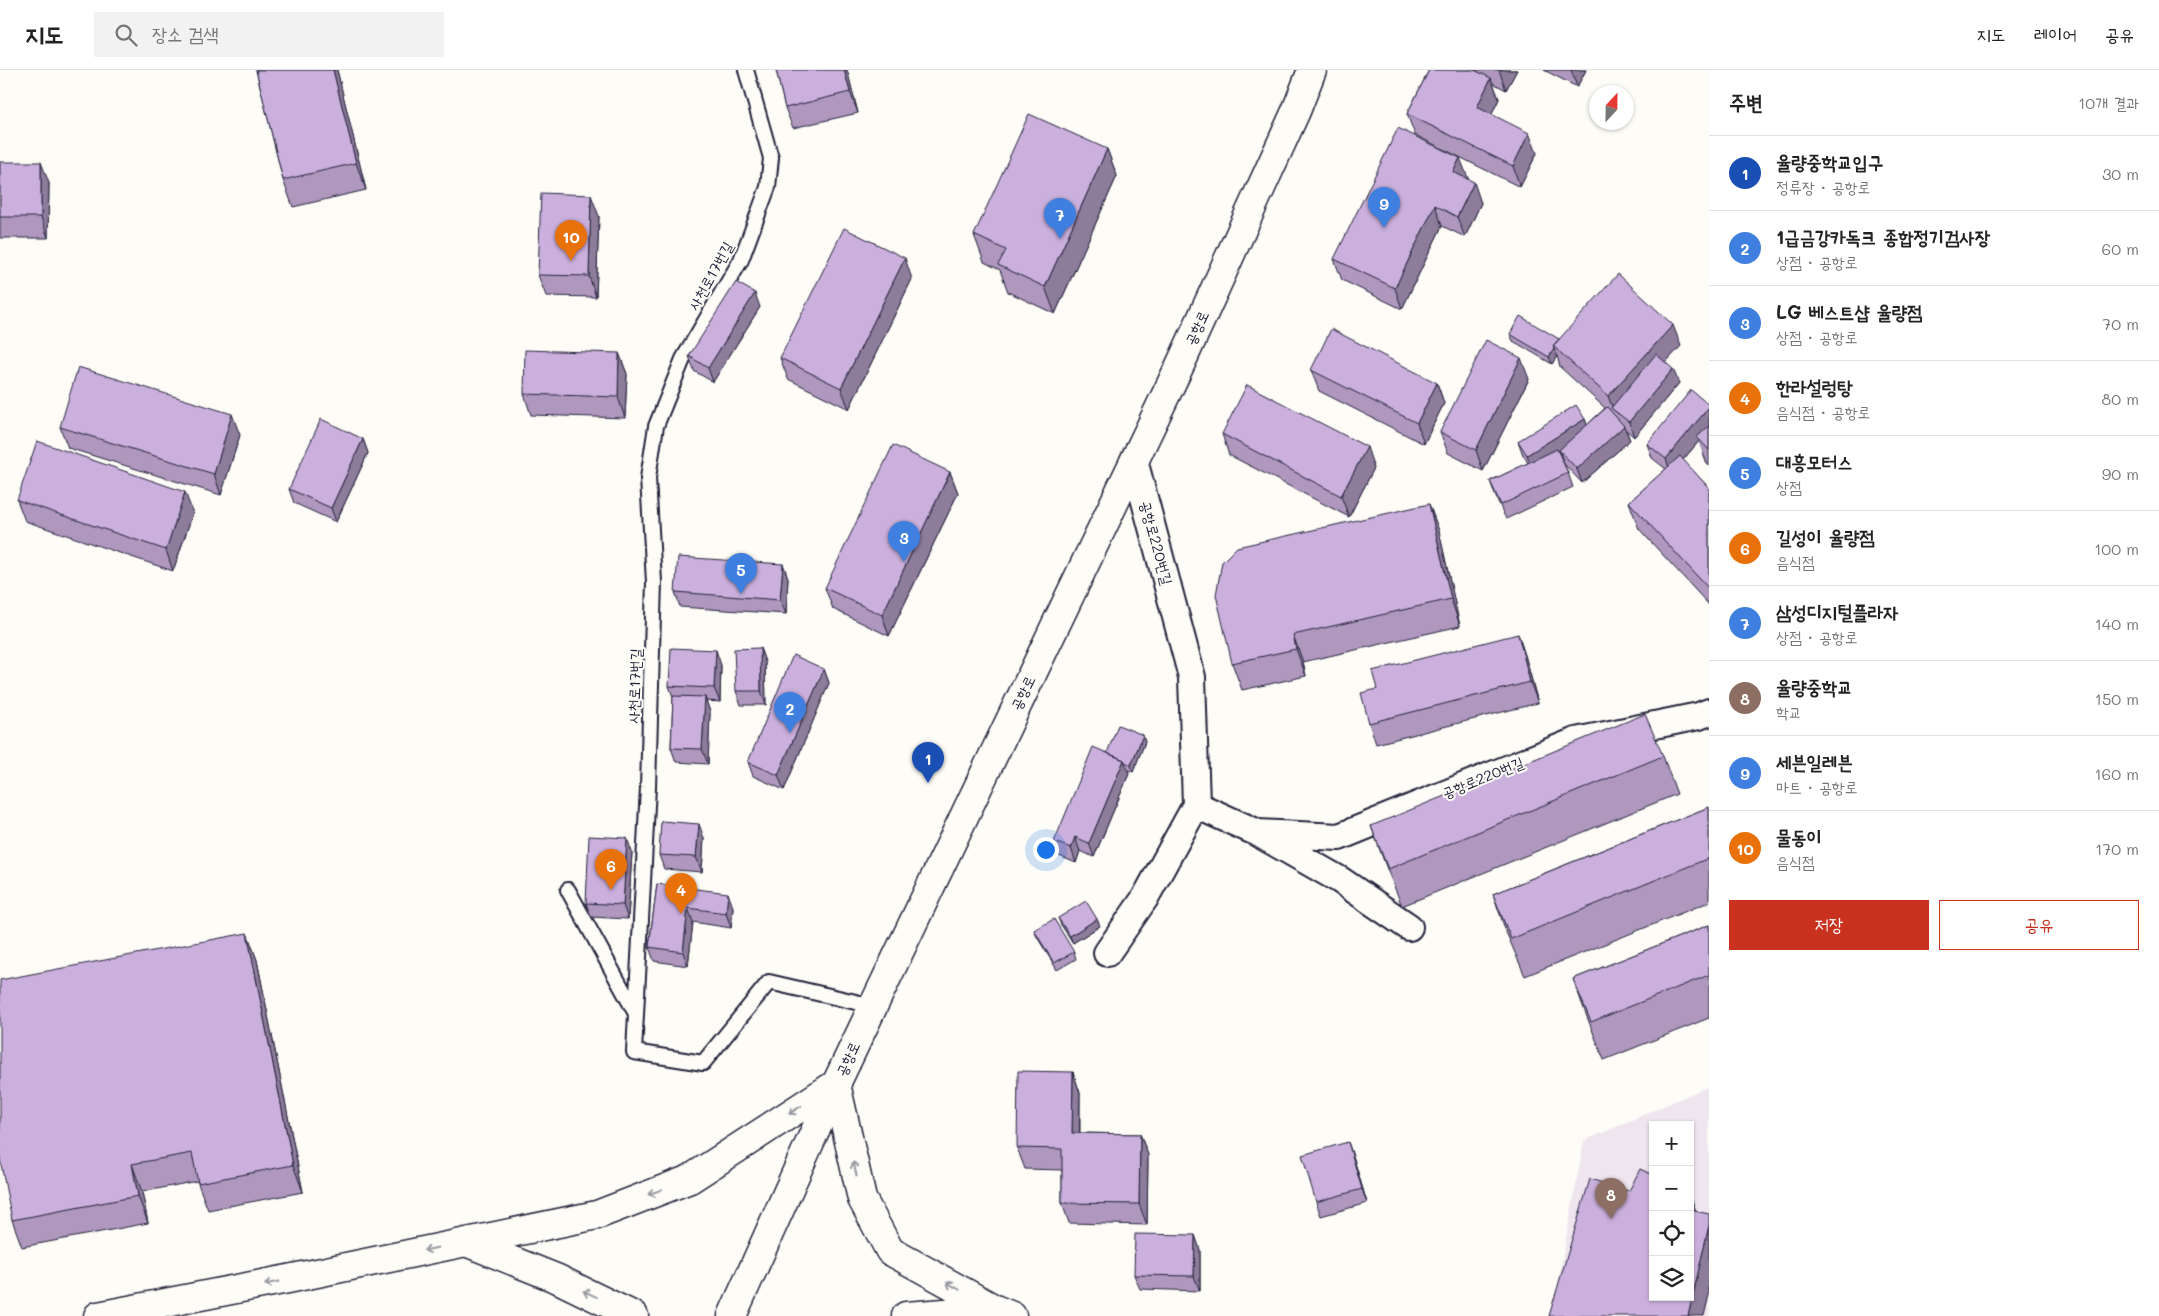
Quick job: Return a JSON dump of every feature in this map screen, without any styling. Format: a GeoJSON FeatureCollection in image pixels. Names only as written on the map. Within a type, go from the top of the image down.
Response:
{"type":"FeatureCollection","features":[{"type":"Feature","properties":{"kind":"main road","name":"공항로"},"geometry":{"type":"LineString","coordinates":[[732,1316],[836,1084],[1134,460],[1296,111],[1312,70]]}},
{"type":"Feature","properties":{"kind":"main road"},"geometry":{"type":"LineString","coordinates":[[98,1316],[297,1278],[597,1215],[690,1179],[836,1084],[862,1198],[890,1251],[1003,1313]]}},
{"type":"Feature","properties":{"kind":"main road"},"geometry":{"type":"LineString","coordinates":[[466,1242],[558,1280],[634,1316]]}},
{"type":"Feature","properties":{"kind":"main road"},"geometry":{"type":"LineString","coordinates":[[906,1316],[1003,1313]]}},
{"type":"Feature","properties":{"kind":"street","name":"공항로220번길"},"geometry":{"type":"LineString","coordinates":[[1134,460],[1192,677],[1196,805],[1258,833],[1340,880],[1409,927]]}},
{"type":"Feature","properties":{"kind":"street","name":"공항로220번길"},"geometry":{"type":"LineString","coordinates":[[1258,833],[1339,837],[1576,741],[1699,716],[1709,712]]}},
{"type":"Feature","properties":{"kind":"street"},"geometry":{"type":"LineString","coordinates":[[1107,953],[1146,898],[1196,805]]}},
{"type":"Feature","properties":{"kind":"lane","name":"사천로17번길"},"geometry":{"type":"LineString","coordinates":[[746,70],[770,158],[768,187],[741,260],[683,359],[656,426],[648,478],[654,582],[648,787],[634,1052],[703,1063],[769,982],[873,1006]]}},
{"type":"Feature","properties":{"kind":"lane"},"geometry":{"type":"LineString","coordinates":[[568,890],[636,1012]]}},
{"type":"Feature","properties":{"kind":"shaded area"},"geometry":{"type":"Polygon","coordinates":[[[1709,1086],[1709,1316],[1552,1316],[1584,1141],[1709,1086]]]}},
{"type":"Feature","properties":{"kind":"building"},"geometry":{"type":"Polygon","coordinates":[[[256,70],[333,70],[356,163],[283,180],[256,70]]]}},
{"type":"Feature","properties":{"kind":"building"},"geometry":{"type":"Polygon","coordinates":[[[776,70],[844,70],[850,92],[785,108],[776,70]]]}},
{"type":"Feature","properties":{"kind":"building"},"geometry":{"type":"Polygon","coordinates":[[[1429,70],[1474,70],[1491,78],[1477,107],[1529,133],[1513,166],[1407,114],[1429,70]]]}},
{"type":"Feature","properties":{"kind":"building"},"geometry":{"type":"Polygon","coordinates":[[[1029,114],[1107,149],[1045,287],[998,265],[1006,250],[974,235],[1029,114]]]}},
{"type":"Feature","properties":{"kind":"building"},"geometry":{"type":"Polygon","coordinates":[[[1398,128],[1460,158],[1453,172],[1474,182],[1457,217],[1435,205],[1395,288],[1334,259],[1398,128]]]}},
{"type":"Feature","properties":{"kind":"building"},"geometry":{"type":"Polygon","coordinates":[[[0,162],[41,162],[41,217],[0,217],[0,162]]]}},
{"type":"Feature","properties":{"kind":"building"},"geometry":{"type":"Polygon","coordinates":[[[541,193],[591,195],[589,276],[538,275],[541,193]]]}},
{"type":"Feature","properties":{"kind":"building"},"geometry":{"type":"Polygon","coordinates":[[[844,228],[905,258],[841,388],[780,358],[844,228]]]}},
{"type":"Feature","properties":{"kind":"building"},"geometry":{"type":"Polygon","coordinates":[[[1618,274],[1673,325],[1608,396],[1553,346],[1618,274]]]}},
{"type":"Feature","properties":{"kind":"building"},"geometry":{"type":"Polygon","coordinates":[[[736,282],[755,293],[708,368],[689,356],[736,282]]]}},
{"type":"Feature","properties":{"kind":"building"},"geometry":{"type":"Polygon","coordinates":[[[1520,316],[1559,339],[1553,346],[1554,349],[1549,357],[1510,334],[1520,316]]]}},
{"type":"Feature","properties":{"kind":"building"},"geometry":{"type":"Polygon","coordinates":[[[1331,329],[1437,383],[1417,423],[1311,370],[1331,329]]]}},
{"type":"Feature","properties":{"kind":"building"},"geometry":{"type":"Polygon","coordinates":[[[1486,340],[1521,358],[1476,450],[1440,432],[1486,340]]]}},
{"type":"Feature","properties":{"kind":"building"},"geometry":{"type":"Polygon","coordinates":[[[525,350],[619,353],[618,397],[524,394],[525,350]]]}},
{"type":"Feature","properties":{"kind":"building"},"geometry":{"type":"Polygon","coordinates":[[[1656,354],[1673,369],[1629,422],[1611,408],[1656,354]]]}},
{"type":"Feature","properties":{"kind":"building"},"geometry":{"type":"Polygon","coordinates":[[[78,367],[232,414],[214,474],[60,427],[78,367]]]}},
{"type":"Feature","properties":{"kind":"building"},"geometry":{"type":"Polygon","coordinates":[[[1247,385],[1367,447],[1341,496],[1222,434],[1247,385]]]}},
{"type":"Feature","properties":{"kind":"building"},"geometry":{"type":"Polygon","coordinates":[[[1691,390],[1709,407],[1666,459],[1647,444],[1691,390]]]}},
{"type":"Feature","properties":{"kind":"building"},"geometry":{"type":"Polygon","coordinates":[[[1576,405],[1585,419],[1527,455],[1518,441],[1576,405]]]}},
{"type":"Feature","properties":{"kind":"building"},"geometry":{"type":"Polygon","coordinates":[[[1607,407],[1624,426],[1577,469],[1559,450],[1607,407]]]}},
{"type":"Feature","properties":{"kind":"building"},"geometry":{"type":"Polygon","coordinates":[[[321,419],[363,439],[331,508],[289,489],[321,419]]]}},
{"type":"Feature","properties":{"kind":"building"},"geometry":{"type":"Polygon","coordinates":[[[1709,426],[1709,450],[1697,437],[1709,426]]]}},
{"type":"Feature","properties":{"kind":"building"},"geometry":{"type":"Polygon","coordinates":[[[37,441],[185,492],[166,550],[17,500],[37,441]]]}},
{"type":"Feature","properties":{"kind":"building"},"geometry":{"type":"Polygon","coordinates":[[[893,445],[950,472],[882,615],[825,588],[893,445]]]}},
{"type":"Feature","properties":{"kind":"building"},"geometry":{"type":"Polygon","coordinates":[[[1557,449],[1568,473],[1501,505],[1490,481],[1557,449]]]}},
{"type":"Feature","properties":{"kind":"building"},"geometry":{"type":"Polygon","coordinates":[[[1680,456],[1709,488],[1709,589],[1629,502],[1680,456]]]}},
{"type":"Feature","properties":{"kind":"building"},"geometry":{"type":"Polygon","coordinates":[[[1429,504],[1451,599],[1293,635],[1296,649],[1232,663],[1216,595],[1222,562],[1237,547],[1429,504]]]}},
{"type":"Feature","properties":{"kind":"building"},"geometry":{"type":"Polygon","coordinates":[[[678,557],[783,564],[780,600],[675,592],[678,557]]]}},
{"type":"Feature","properties":{"kind":"building"},"geometry":{"type":"Polygon","coordinates":[[[1518,634],[1530,682],[1369,723],[1361,693],[1377,689],[1372,671],[1518,634]]]}},
{"type":"Feature","properties":{"kind":"building"},"geometry":{"type":"Polygon","coordinates":[[[671,648],[716,650],[714,688],[669,686],[671,648]]]}},
{"type":"Feature","properties":{"kind":"building"},"geometry":{"type":"Polygon","coordinates":[[[760,648],[761,691],[736,691],[734,649],[760,648]]]}},
{"type":"Feature","properties":{"kind":"building"},"geometry":{"type":"Polygon","coordinates":[[[793,655],[824,669],[778,775],[748,762],[793,655]]]}},
{"type":"Feature","properties":{"kind":"building"},"geometry":{"type":"Polygon","coordinates":[[[673,696],[705,697],[702,749],[671,748],[673,696]]]}},
{"type":"Feature","properties":{"kind":"building"},"geometry":{"type":"Polygon","coordinates":[[[1645,714],[1663,756],[1388,869],[1371,826],[1645,714]]]}},
{"type":"Feature","properties":{"kind":"building"},"geometry":{"type":"Polygon","coordinates":[[[1118,725],[1143,735],[1131,765],[1107,753],[1118,725]]]}},
{"type":"Feature","properties":{"kind":"building"},"geometry":{"type":"Polygon","coordinates":[[[1093,747],[1124,760],[1089,843],[1075,837],[1071,848],[1054,842],[1093,747]]]}},
{"type":"Feature","properties":{"kind":"building"},"geometry":{"type":"Polygon","coordinates":[[[1709,807],[1709,858],[1511,939],[1493,894],[1709,807]]]}},
{"type":"Feature","properties":{"kind":"building"},"geometry":{"type":"Polygon","coordinates":[[[661,821],[699,824],[696,857],[659,855],[661,821]]]}},
{"type":"Feature","properties":{"kind":"building"},"geometry":{"type":"Polygon","coordinates":[[[589,836],[627,838],[623,905],[586,903],[589,836]]]}},
{"type":"Feature","properties":{"kind":"building"},"geometry":{"type":"Polygon","coordinates":[[[657,884],[728,893],[726,913],[688,908],[683,952],[649,947],[657,884]]]}},
{"type":"Feature","properties":{"kind":"building"},"geometry":{"type":"Polygon","coordinates":[[[1086,901],[1097,919],[1070,936],[1058,918],[1086,901]]]}},
{"type":"Feature","properties":{"kind":"building"},"geometry":{"type":"Polygon","coordinates":[[[1054,919],[1074,952],[1054,963],[1034,930],[1054,919]]]}},
{"type":"Feature","properties":{"kind":"building"},"geometry":{"type":"Polygon","coordinates":[[[1709,925],[1709,975],[1591,1022],[1573,979],[1709,925]]]}},
{"type":"Feature","properties":{"kind":"building"},"geometry":{"type":"Polygon","coordinates":[[[247,933],[293,1165],[198,1183],[192,1153],[132,1164],[138,1196],[12,1220],[0,1159],[0,980],[247,933]]]}},
{"type":"Feature","properties":{"kind":"building"},"geometry":{"type":"Polygon","coordinates":[[[1018,1071],[1073,1072],[1072,1133],[1140,1134],[1139,1204],[1062,1203],[1062,1149],[1017,1148],[1018,1071]]]}},
{"type":"Feature","properties":{"kind":"building"},"geometry":{"type":"Polygon","coordinates":[[[1348,1142],[1362,1189],[1316,1202],[1302,1155],[1348,1142]]]}},
{"type":"Feature","properties":{"kind":"building"},"geometry":{"type":"Polygon","coordinates":[[[1640,1169],[1649,1173],[1649,1301],[1691,1301],[1688,1316],[1549,1316],[1590,1179],[1629,1191],[1640,1169]]]}},
{"type":"Feature","properties":{"kind":"building"},"geometry":{"type":"Polygon","coordinates":[[[1694,1211],[1709,1214],[1709,1225],[1694,1290],[1694,1211]]]}},
{"type":"Feature","properties":{"kind":"building"},"geometry":{"type":"Polygon","coordinates":[[[1135,1234],[1195,1235],[1194,1276],[1134,1275],[1135,1234]]]}},
{"type":"Feature","properties":{"kind":"place","name":"세븐일레븐"},"geometry":{"type":"Point","coordinates":[1384,228]}},
{"type":"Feature","properties":{"kind":"place","name":"삼성디지털플라자"},"geometry":{"type":"Point","coordinates":[1060,239]}},
{"type":"Feature","properties":{"kind":"place","name":"물동이"},"geometry":{"type":"Point","coordinates":[571,261]}},
{"type":"Feature","properties":{"kind":"place","name":"LG 베스트샵 율량점"},"geometry":{"type":"Point","coordinates":[904,562]}},
{"type":"Feature","properties":{"kind":"place","name":"대흥모터스"},"geometry":{"type":"Point","coordinates":[741,594]}},
{"type":"Feature","properties":{"kind":"place","name":"1급금강카독크 종합정기검사장"},"geometry":{"type":"Point","coordinates":[790,733]}},
{"type":"Feature","properties":{"kind":"place","name":"율량중학교입구"},"geometry":{"type":"Point","coordinates":[928,783]}},
{"type":"Feature","properties":{"kind":"place","name":"길성이 율량점"},"geometry":{"type":"Point","coordinates":[611,890]}},
{"type":"Feature","properties":{"kind":"place","name":"한라설렁탕"},"geometry":{"type":"Point","coordinates":[681,914]}},
{"type":"Feature","properties":{"kind":"place","name":"율량중학교"},"geometry":{"type":"Point","coordinates":[1611,1219]}}]}
